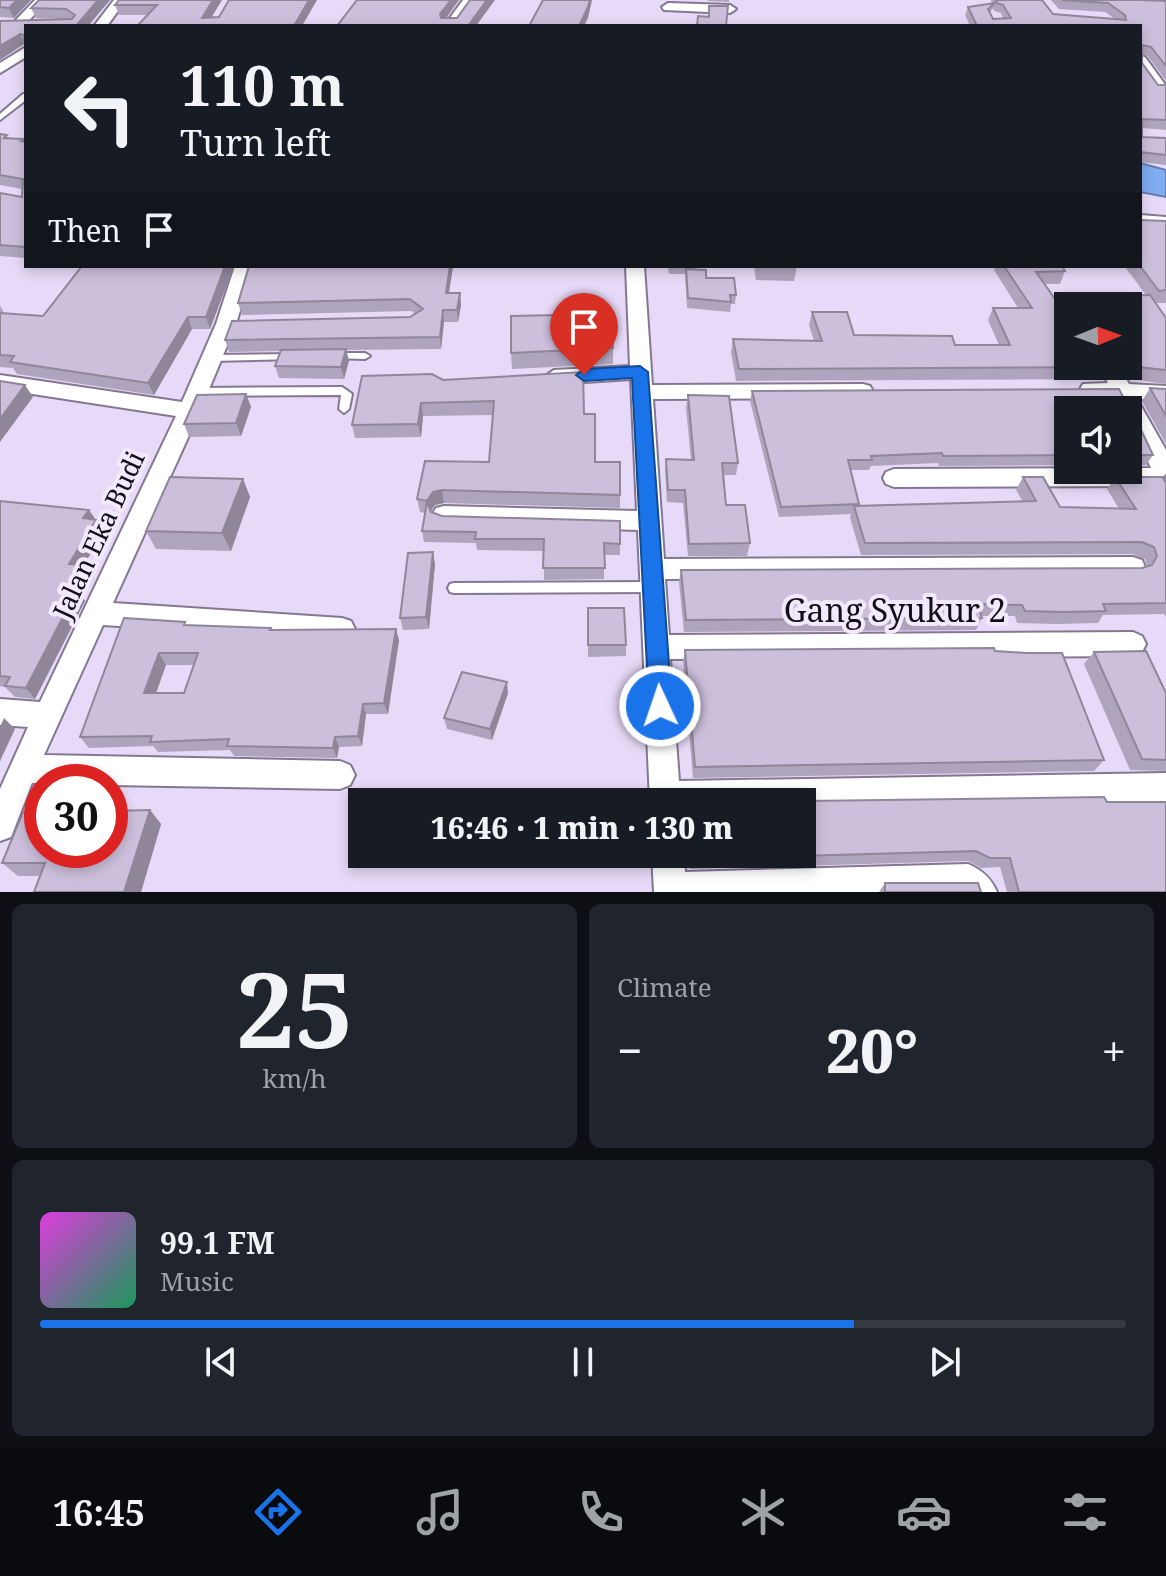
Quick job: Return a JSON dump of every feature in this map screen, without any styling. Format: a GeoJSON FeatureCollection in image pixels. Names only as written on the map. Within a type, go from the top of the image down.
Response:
{"type":"FeatureCollection","features":[{"type":"Feature","properties":{"kind":"street"},"geometry":{"type":"LineString","coordinates":[[26,24],[42,0]]}},
{"type":"Feature","properties":{"kind":"street"},"geometry":{"type":"LineString","coordinates":[[102,24],[120,0]]}},
{"type":"Feature","properties":{"kind":"street"},"geometry":{"type":"LineString","coordinates":[[451,24],[469,0]]}},
{"type":"Feature","properties":{"kind":"street"},"geometry":{"type":"LineString","coordinates":[[666,8],[730,9]]}},
{"type":"Feature","properties":{"kind":"street"},"geometry":{"type":"LineString","coordinates":[[0,24],[24,25]]}},
{"type":"Feature","properties":{"kind":"street"},"geometry":{"type":"LineString","coordinates":[[0,69],[24,52]]}},
{"type":"Feature","properties":{"kind":"street"},"geometry":{"type":"LineString","coordinates":[[1142,62],[1164,89]]}},
{"type":"Feature","properties":{"kind":"street"},"geometry":{"type":"LineString","coordinates":[[1142,88],[1164,89]]}},
{"type":"Feature","properties":{"kind":"street"},"geometry":{"type":"LineString","coordinates":[[1142,220],[1166,222]]}},
{"type":"Feature","properties":{"kind":"street","name":"Jalan Eka Budi"},"geometry":{"type":"LineString","coordinates":[[0,826],[23,769],[212,358],[234,324],[244,268]]}},
{"type":"Feature","properties":{"kind":"street"},"geometry":{"type":"LineString","coordinates":[[635,268],[664,788]]}},
{"type":"Feature","properties":{"kind":"street"},"geometry":{"type":"LineString","coordinates":[[535,378],[889,390]]}},
{"type":"Feature","properties":{"kind":"street"},"geometry":{"type":"LineString","coordinates":[[894,478],[1164,477],[1163,465],[1117,380]]}},
{"type":"Feature","properties":{"kind":"street"},"geometry":{"type":"LineString","coordinates":[[0,382],[194,402]]}},
{"type":"Feature","properties":{"kind":"street"},"geometry":{"type":"LineString","coordinates":[[1075,389],[1166,393]]}},
{"type":"Feature","properties":{"kind":"street"},"geometry":{"type":"LineString","coordinates":[[444,515],[649,521]]}},
{"type":"Feature","properties":{"kind":"street"},"geometry":{"type":"LineString","coordinates":[[652,578],[1133,567]]}},
{"type":"Feature","properties":{"kind":"street"},"geometry":{"type":"LineString","coordinates":[[95,613],[342,629]]}},
{"type":"Feature","properties":{"kind":"street","name":"Gang Syukur 2"},"geometry":{"type":"LineString","coordinates":[[657,647],[1133,644]]}},
{"type":"Feature","properties":{"kind":"street"},"geometry":{"type":"LineString","coordinates":[[0,712],[48,715]]}},
{"type":"Feature","properties":{"kind":"street"},"geometry":{"type":"LineString","coordinates":[[23,769],[340,775]]}},
{"type":"Feature","properties":{"kind":"street"},"geometry":{"type":"LineString","coordinates":[[816,796],[1166,788]]}},
{"type":"Feature","properties":{"kind":"street"},"geometry":{"type":"LineString","coordinates":[[669,868],[670,890],[968,880],[981,892]]}},
{"type":"Feature","properties":{"kind":"lane"},"geometry":{"type":"LineString","coordinates":[[0,118],[24,98]]}},
{"type":"Feature","properties":{"kind":"lane"},"geometry":{"type":"LineString","coordinates":[[320,357],[365,356]]}},
{"type":"Feature","properties":{"kind":"lane"},"geometry":{"type":"LineString","coordinates":[[212,358],[305,357]]}},
{"type":"Feature","properties":{"kind":"lane"},"geometry":{"type":"LineString","coordinates":[[194,402],[342,391],[347,394],[344,409]]}},
{"type":"Feature","properties":{"kind":"lane"},"geometry":{"type":"LineString","coordinates":[[454,588],[652,578]]}},
{"type":"Feature","properties":{"kind":"water"},"geometry":{"type":"Polygon","coordinates":[[[1142,164],[1166,170],[1166,197],[1142,192],[1142,164]]]}},
{"type":"Feature","properties":{"kind":"building"},"geometry":{"type":"Polygon","coordinates":[[[0,0],[17,0],[9,8],[0,7],[0,0]]]}},
{"type":"Feature","properties":{"kind":"building"},"geometry":{"type":"Polygon","coordinates":[[[39,0],[98,0],[78,24],[24,24],[24,35],[20,34],[0,46],[0,21],[72,19],[75,15],[66,9],[31,8],[39,0]]]}},
{"type":"Feature","properties":{"kind":"building"},"geometry":{"type":"Polygon","coordinates":[[[119,0],[213,0],[202,18],[219,17],[229,0],[309,0],[295,24],[139,24],[157,5],[115,5],[119,0]]]}},
{"type":"Feature","properties":{"kind":"building"},"geometry":{"type":"Polygon","coordinates":[[[357,0],[451,0],[440,14],[441,18],[457,18],[470,0],[487,0],[469,24],[339,24],[357,0]]]}},
{"type":"Feature","properties":{"kind":"building"},"geometry":{"type":"Polygon","coordinates":[[[543,0],[590,0],[580,24],[530,24],[543,0]]]}},
{"type":"Feature","properties":{"kind":"building"},"geometry":{"type":"Polygon","coordinates":[[[996,0],[1042,0],[1053,14],[1126,20],[1125,15],[1108,3],[1062,0],[1166,1],[1166,66],[1151,47],[1142,45],[1142,24],[976,24],[968,7],[995,3],[988,9],[993,19],[1011,18],[1003,5],[996,0]]]}},
{"type":"Feature","properties":{"kind":"building"},"geometry":{"type":"Polygon","coordinates":[[[709,6],[728,6],[726,24],[697,24],[698,16],[709,17],[709,6]]]}},
{"type":"Feature","properties":{"kind":"building"},"geometry":{"type":"Polygon","coordinates":[[[1142,63],[1158,85],[1166,85],[1166,120],[1142,119],[1142,63]]]}},
{"type":"Feature","properties":{"kind":"building"},"geometry":{"type":"Polygon","coordinates":[[[0,134],[7,135],[4,138],[24,139],[21,141],[24,142],[24,247],[0,245],[0,193],[22,197],[23,179],[0,175],[0,134]]]}},
{"type":"Feature","properties":{"kind":"building"},"geometry":{"type":"Polygon","coordinates":[[[1142,137],[1166,138],[1166,155],[1142,152],[1142,137]]]}},
{"type":"Feature","properties":{"kind":"building"},"geometry":{"type":"Polygon","coordinates":[[[1142,220],[1166,221],[1166,290],[1159,291],[1142,268],[1142,220]]]}},
{"type":"Feature","properties":{"kind":"building"},"geometry":{"type":"Polygon","coordinates":[[[80,268],[224,268],[206,317],[188,317],[148,383],[10,362],[14,356],[0,355],[0,313],[43,316],[80,268]]]}},
{"type":"Feature","properties":{"kind":"building"},"geometry":{"type":"Polygon","coordinates":[[[248,268],[450,268],[446,293],[460,293],[457,310],[443,310],[440,337],[225,340],[232,321],[410,317],[423,309],[410,299],[238,303],[248,268]]]}},
{"type":"Feature","properties":{"kind":"building"},"geometry":{"type":"Polygon","coordinates":[[[1005,268],[1063,268],[1065,271],[1036,272],[1054,298],[1054,367],[739,369],[733,339],[822,341],[812,312],[847,312],[854,335],[952,336],[955,345],[1010,345],[993,308],[1032,308],[1005,268]]]}},
{"type":"Feature","properties":{"kind":"building"},"geometry":{"type":"Polygon","coordinates":[[[686,269],[706,270],[706,278],[734,278],[736,295],[730,295],[731,302],[688,298],[686,269]]]}},
{"type":"Feature","properties":{"kind":"building"},"geometry":{"type":"Polygon","coordinates":[[[1142,295],[1150,295],[1166,318],[1166,370],[1142,368],[1142,295]]]}},
{"type":"Feature","properties":{"kind":"building"},"geometry":{"type":"Polygon","coordinates":[[[610,314],[613,348],[511,353],[511,316],[610,314]]]}},
{"type":"Feature","properties":{"kind":"building"},"geometry":{"type":"Polygon","coordinates":[[[346,349],[341,367],[275,366],[281,350],[346,349]]]}},
{"type":"Feature","properties":{"kind":"building"},"geometry":{"type":"Polygon","coordinates":[[[583,372],[584,414],[595,414],[595,462],[620,462],[620,495],[442,490],[433,492],[427,501],[417,499],[425,461],[489,462],[494,401],[421,403],[418,424],[352,425],[362,376],[432,374],[443,380],[583,372]]]}},
{"type":"Feature","properties":{"kind":"building"},"geometry":{"type":"Polygon","coordinates":[[[0,381],[25,385],[0,419],[0,381]]]}},
{"type":"Feature","properties":{"kind":"building"},"geometry":{"type":"Polygon","coordinates":[[[1150,388],[1166,389],[1166,416],[1150,388]]]}},
{"type":"Feature","properties":{"kind":"building"},"geometry":{"type":"Polygon","coordinates":[[[1119,389],[1122,396],[1054,396],[1054,455],[943,456],[942,453],[848,460],[859,504],[781,507],[752,391],[1119,389]]]}},
{"type":"Feature","properties":{"kind":"building"},"geometry":{"type":"Polygon","coordinates":[[[246,394],[236,423],[184,424],[197,395],[246,394]]]}},
{"type":"Feature","properties":{"kind":"building"},"geometry":{"type":"Polygon","coordinates":[[[688,395],[729,396],[738,463],[722,463],[726,505],[745,505],[750,543],[689,544],[685,490],[668,490],[666,459],[694,460],[688,395]]]}},
{"type":"Feature","properties":{"kind":"building"},"geometry":{"type":"Polygon","coordinates":[[[1142,432],[1153,455],[1142,455],[1142,432]]]}},
{"type":"Feature","properties":{"kind":"building"},"geometry":{"type":"Polygon","coordinates":[[[1166,475],[1166,478],[1163,478],[1166,483],[1166,603],[1103,604],[1106,611],[1064,612],[1025,611],[1022,605],[977,604],[982,618],[686,620],[681,570],[1142,568],[1152,565],[1157,556],[1154,547],[1142,542],[865,543],[854,506],[1036,501],[1023,477],[1043,477],[1060,507],[1136,509],[1120,484],[1142,484],[1142,477],[1166,475]]]}},
{"type":"Feature","properties":{"kind":"building"},"geometry":{"type":"Polygon","coordinates":[[[170,477],[243,479],[222,533],[146,531],[170,477]]]}},
{"type":"Feature","properties":{"kind":"building"},"geometry":{"type":"Polygon","coordinates":[[[0,501],[89,510],[83,518],[96,520],[69,564],[87,565],[73,589],[77,590],[26,688],[5,686],[10,677],[0,676],[0,501]]]}},
{"type":"Feature","properties":{"kind":"building"},"geometry":{"type":"Polygon","coordinates":[[[427,502],[431,512],[442,516],[620,521],[620,544],[604,543],[605,568],[543,568],[544,539],[475,539],[476,532],[422,531],[427,502]]]}},
{"type":"Feature","properties":{"kind":"building"},"geometry":{"type":"Polygon","coordinates":[[[433,552],[426,617],[400,618],[408,553],[433,552]]]}},
{"type":"Feature","properties":{"kind":"building"},"geometry":{"type":"Polygon","coordinates":[[[588,608],[624,608],[626,645],[588,645],[588,608]]]}},
{"type":"Feature","properties":{"kind":"building"},"geometry":{"type":"Polygon","coordinates":[[[124,618],[270,630],[396,629],[384,703],[363,704],[358,736],[335,737],[333,748],[227,746],[229,739],[150,742],[152,736],[80,737],[124,618]],[[159,653],[144,693],[184,693],[198,653],[159,653]]]}},
{"type":"Feature","properties":{"kind":"building"},"geometry":{"type":"Polygon","coordinates":[[[994,648],[995,651],[1062,653],[1104,760],[695,767],[685,650],[994,648]]]}},
{"type":"Feature","properties":{"kind":"building"},"geometry":{"type":"Polygon","coordinates":[[[1146,651],[1166,693],[1166,760],[1142,759],[1094,652],[1146,651]]]}},
{"type":"Feature","properties":{"kind":"building"},"geometry":{"type":"Polygon","coordinates":[[[462,672],[507,682],[490,729],[444,718],[462,672]]]}},
{"type":"Feature","properties":{"kind":"building"},"geometry":{"type":"Polygon","coordinates":[[[1104,797],[1107,802],[1166,802],[1166,892],[1019,892],[1010,858],[990,858],[976,851],[816,856],[816,801],[1104,797]]]}},
{"type":"Feature","properties":{"kind":"building"},"geometry":{"type":"Polygon","coordinates":[[[150,810],[124,892],[34,892],[43,868],[128,868],[128,811],[150,810]]]}},
{"type":"Feature","properties":{"kind":"building"},"geometry":{"type":"Polygon","coordinates":[[[23,812],[24,863],[2,863],[23,812]]]}},
{"type":"Feature","properties":{"kind":"building"},"geometry":{"type":"Polygon","coordinates":[[[885,883],[978,883],[981,892],[885,892],[885,883]]]}},
{"type":"Feature","properties":{"kind":"route"},"geometry":{"type":"LineString","coordinates":[[584,375],[640,372],[660,706]]}}]}
